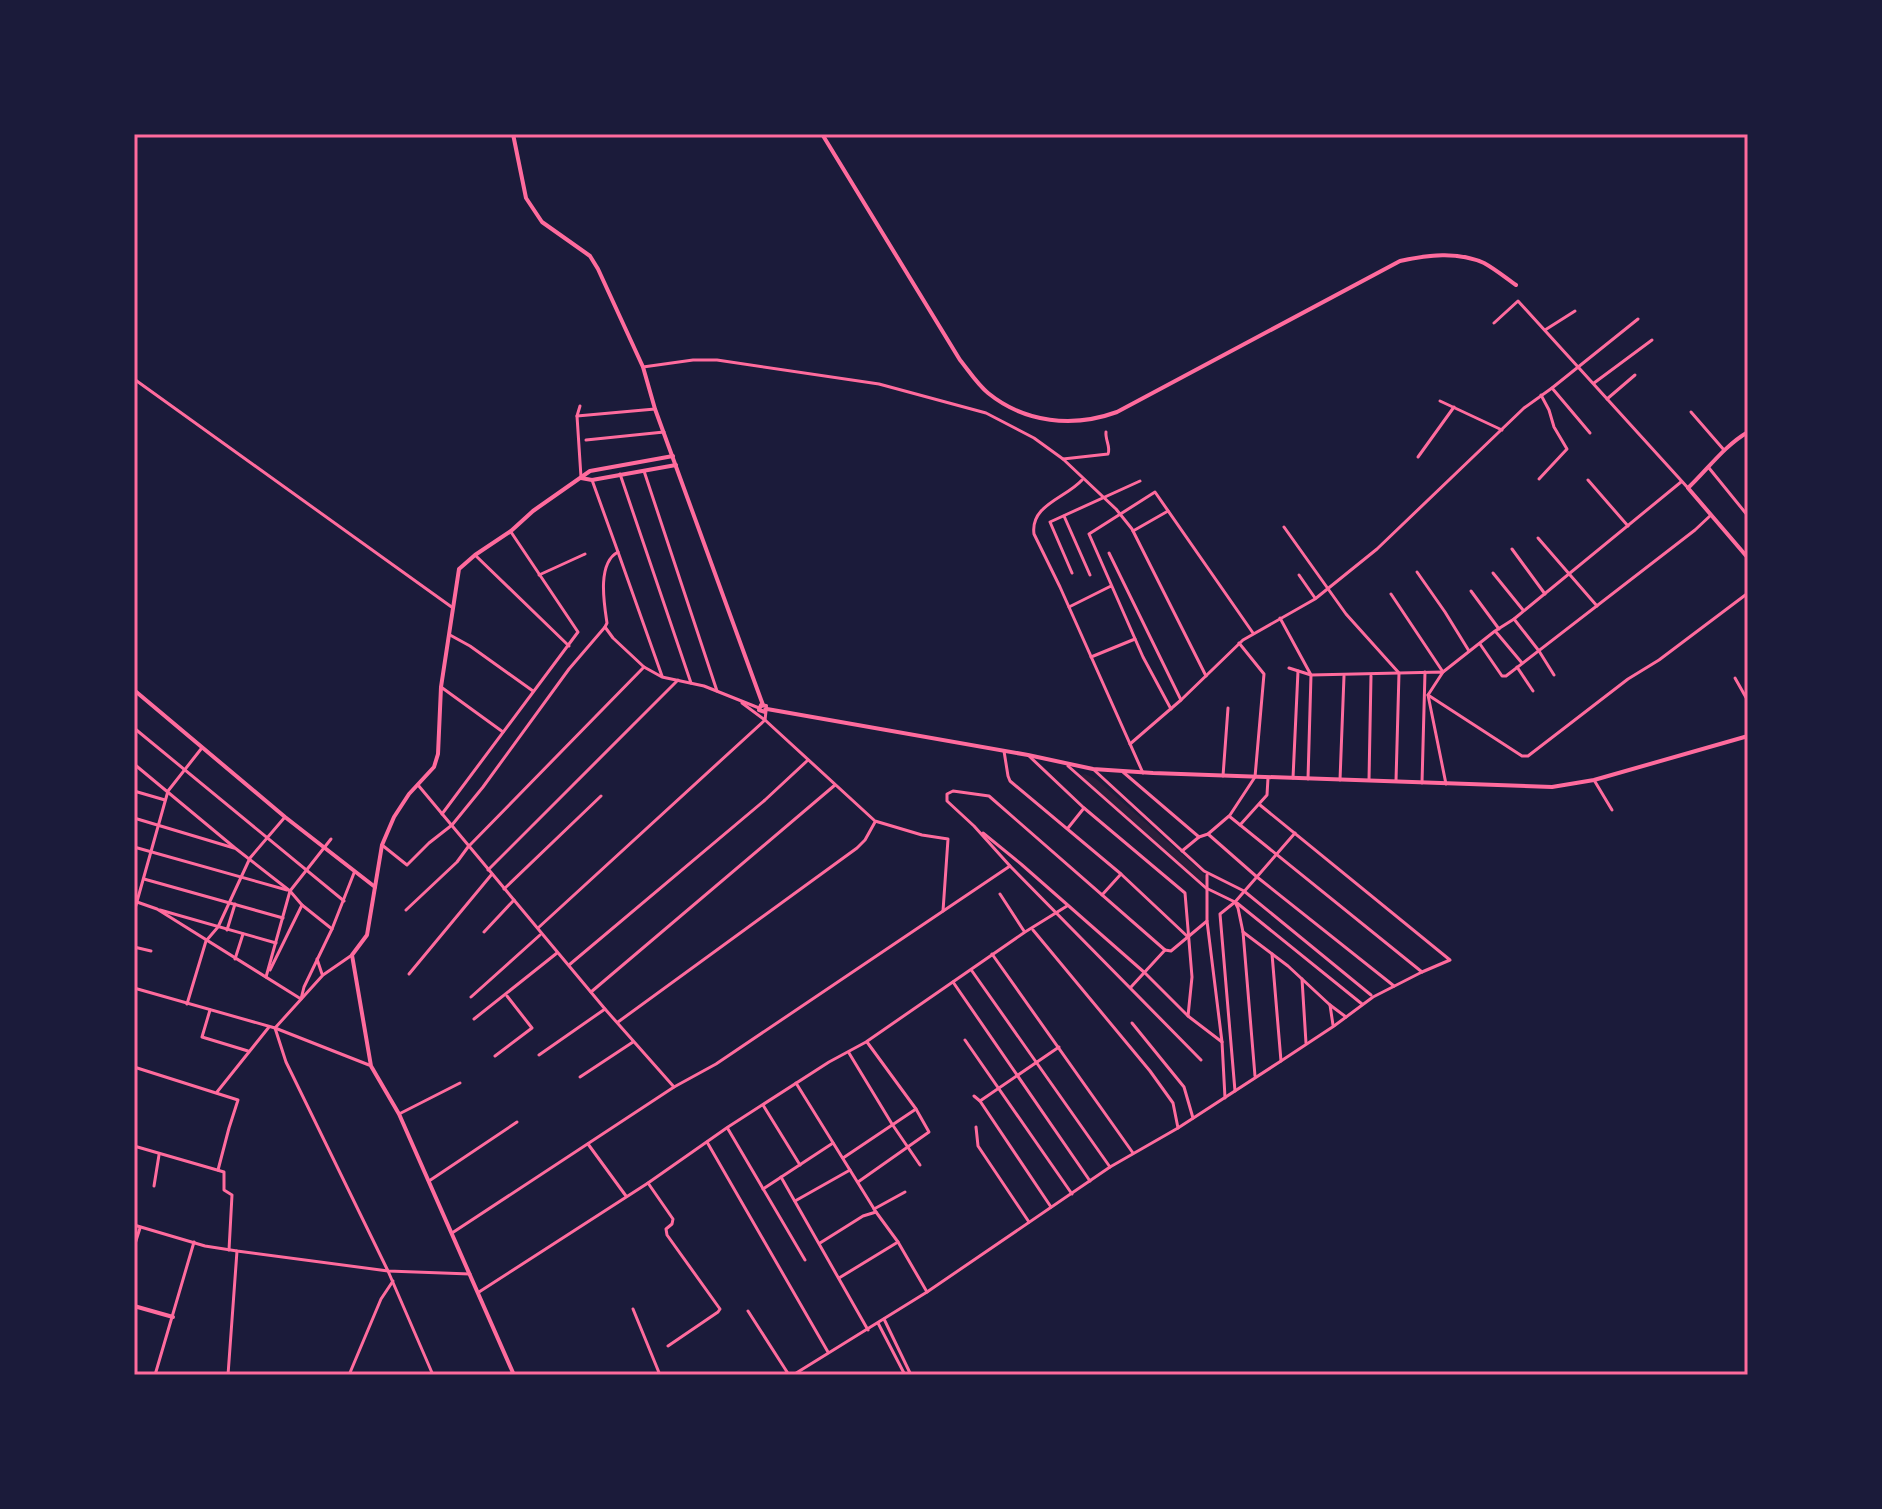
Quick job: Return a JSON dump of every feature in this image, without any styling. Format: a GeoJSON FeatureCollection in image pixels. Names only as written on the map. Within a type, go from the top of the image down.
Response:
{"type":"FeatureCollection","features":[{"type":"Feature","properties":{"kind":"street"},"geometry":{"type":"LineString","coordinates":[[513,134],[526,198],[542,222],[590,256],[643,367],[655,409],[764,708],[765,720]]}},
{"type":"Feature","properties":{"kind":"street"},"geometry":{"type":"LineString","coordinates":[[822,134],[960,360],[986,392],[1014,410],[1048,420],[1076,422],[1117,412],[1400,261],[1448,255],[1471,259],[1489,266],[1516,285]]}},
{"type":"Feature","properties":{"kind":"street"},"geometry":{"type":"LineString","coordinates":[[1494,323],[1518,301],[1748,558]]}},
{"type":"Feature","properties":{"kind":"street"},"geometry":{"type":"LineString","coordinates":[[1545,330],[1575,311]]}},
{"type":"Feature","properties":{"kind":"street"},"geometry":{"type":"LineString","coordinates":[[1130,744],[1239,643],[1315,599],[1377,549],[1524,408],[1638,319]]}},
{"type":"Feature","properties":{"kind":"street"},"geometry":{"type":"LineString","coordinates":[[1593,384],[1652,340]]}},
{"type":"Feature","properties":{"kind":"street"},"geometry":{"type":"LineString","coordinates":[[643,367],[679,361],[717,360],[879,384],[986,413],[1034,438],[1063,459],[1105,498],[1133,531],[1206,676]]}},
{"type":"Feature","properties":{"kind":"street"},"geometry":{"type":"LineString","coordinates":[[1607,399],[1635,375]]}},
{"type":"Feature","properties":{"kind":"street"},"geometry":{"type":"LineString","coordinates":[[134,379],[454,609]]}},
{"type":"Feature","properties":{"kind":"street"},"geometry":{"type":"LineString","coordinates":[[1552,388],[1590,433]]}},
{"type":"Feature","properties":{"kind":"street"},"geometry":{"type":"LineString","coordinates":[[1539,479],[1567,449],[1541,395]]}},
{"type":"Feature","properties":{"kind":"street"},"geometry":{"type":"LineString","coordinates":[[1440,401],[1502,430]]}},
{"type":"Feature","properties":{"kind":"street"},"geometry":{"type":"LineString","coordinates":[[580,406],[577,416],[581,478]]}},
{"type":"Feature","properties":{"kind":"street"},"geometry":{"type":"LineString","coordinates":[[1418,457],[1454,407]]}},
{"type":"Feature","properties":{"kind":"street"},"geometry":{"type":"LineString","coordinates":[[577,416],[655,409]]}},
{"type":"Feature","properties":{"kind":"street"},"geometry":{"type":"LineString","coordinates":[[1691,412],[1724,450]]}},
{"type":"Feature","properties":{"kind":"street"},"geometry":{"type":"LineString","coordinates":[[586,440],[664,432]]}},
{"type":"Feature","properties":{"kind":"street"},"geometry":{"type":"LineString","coordinates":[[1063,459],[1108,454],[1106,432]]}},
{"type":"Feature","properties":{"kind":"street"},"geometry":{"type":"LineString","coordinates":[[1688,488],[1724,450],[1748,432]]}},
{"type":"Feature","properties":{"kind":"street"},"geometry":{"type":"LineString","coordinates":[[217,1092],[248,1051],[323,975],[352,955],[367,935],[382,845],[394,817],[409,794],[434,767],[438,754],[441,687],[459,569],[533,511],[595,469],[673,456]]}},
{"type":"Feature","properties":{"kind":"street"},"geometry":{"type":"LineString","coordinates":[[581,478],[592,480],[676,465]]}},
{"type":"Feature","properties":{"kind":"street"},"geometry":{"type":"LineString","coordinates":[[1709,468],[1748,516]]}},
{"type":"Feature","properties":{"kind":"street"},"geometry":{"type":"LineString","coordinates":[[644,471],[717,691]]}},
{"type":"Feature","properties":{"kind":"street"},"geometry":{"type":"LineString","coordinates":[[620,474],[691,683]]}},
{"type":"Feature","properties":{"kind":"street"},"geometry":{"type":"LineString","coordinates":[[1083,479],[1037,515],[1034,534],[1143,773]]}},
{"type":"Feature","properties":{"kind":"street"},"geometry":{"type":"LineString","coordinates":[[592,480],[662,677]]}},
{"type":"Feature","properties":{"kind":"street"},"geometry":{"type":"LineString","coordinates":[[1588,480],[1628,527]]}},
{"type":"Feature","properties":{"kind":"street"},"geometry":{"type":"LineString","coordinates":[[1072,573],[1050,522],[1140,481]]}},
{"type":"Feature","properties":{"kind":"street"},"geometry":{"type":"LineString","coordinates":[[1446,784],[1428,695],[1443,672],[1514,619],[1681,482]]}},
{"type":"Feature","properties":{"kind":"street"},"geometry":{"type":"LineString","coordinates":[[1171,709],[1135,639],[1089,534],[1155,492],[1253,633]]}},
{"type":"Feature","properties":{"kind":"street"},"geometry":{"type":"LineString","coordinates":[[1133,531],[1168,511]]}},
{"type":"Feature","properties":{"kind":"street"},"geometry":{"type":"LineString","coordinates":[[1480,644],[1503,677],[1711,515]]}},
{"type":"Feature","properties":{"kind":"street"},"geometry":{"type":"LineString","coordinates":[[1064,516],[1090,575]]}},
{"type":"Feature","properties":{"kind":"street"},"geometry":{"type":"LineString","coordinates":[[1284,527],[1346,614],[1399,673],[1396,781]]}},
{"type":"Feature","properties":{"kind":"street"},"geometry":{"type":"LineString","coordinates":[[442,814],[578,632],[511,531]]}},
{"type":"Feature","properties":{"kind":"street"},"geometry":{"type":"LineString","coordinates":[[1538,538],[1597,606]]}},
{"type":"Feature","properties":{"kind":"street"},"geometry":{"type":"LineString","coordinates":[[1512,549],[1545,594]]}},
{"type":"Feature","properties":{"kind":"street"},"geometry":{"type":"LineString","coordinates":[[382,845],[407,865],[452,825],[483,787],[569,669],[605,627],[603,586],[609,558],[618,552]]}},
{"type":"Feature","properties":{"kind":"street"},"geometry":{"type":"LineString","coordinates":[[1109,553],[1181,700]]}},
{"type":"Feature","properties":{"kind":"street"},"geometry":{"type":"LineString","coordinates":[[539,575],[585,554]]}},
{"type":"Feature","properties":{"kind":"street"},"geometry":{"type":"LineString","coordinates":[[475,555],[569,646]]}},
{"type":"Feature","properties":{"kind":"street"},"geometry":{"type":"LineString","coordinates":[[1417,572],[1469,651]]}},
{"type":"Feature","properties":{"kind":"street"},"geometry":{"type":"LineString","coordinates":[[1493,573],[1523,610]]}},
{"type":"Feature","properties":{"kind":"street"},"geometry":{"type":"LineString","coordinates":[[1299,575],[1315,599]]}},
{"type":"Feature","properties":{"kind":"street"},"geometry":{"type":"LineString","coordinates":[[1069,607],[1111,586]]}},
{"type":"Feature","properties":{"kind":"street"},"geometry":{"type":"LineString","coordinates":[[1471,591],[1522,663]]}},
{"type":"Feature","properties":{"kind":"street"},"geometry":{"type":"LineString","coordinates":[[1428,695],[1522,756],[1528,756],[1748,593]]}},
{"type":"Feature","properties":{"kind":"street"},"geometry":{"type":"LineString","coordinates":[[1391,594],[1443,672]]}},
{"type":"Feature","properties":{"kind":"street"},"geometry":{"type":"LineString","coordinates":[[1280,617],[1311,675],[1308,779]]}},
{"type":"Feature","properties":{"kind":"street"},"geometry":{"type":"LineString","coordinates":[[1514,619],[1554,675]]}},
{"type":"Feature","properties":{"kind":"street"},"geometry":{"type":"LineString","coordinates":[[605,627],[644,667],[662,677],[691,683],[764,708],[1123,772],[1552,787],[1594,780],[1748,736]]}},
{"type":"Feature","properties":{"kind":"street"},"geometry":{"type":"LineString","coordinates":[[450,635],[534,691]]}},
{"type":"Feature","properties":{"kind":"street"},"geometry":{"type":"LineString","coordinates":[[1091,657],[1135,639]]}},
{"type":"Feature","properties":{"kind":"street"},"geometry":{"type":"LineString","coordinates":[[1182,851],[1229,816],[1255,777],[1264,674],[1239,643]]}},
{"type":"Feature","properties":{"kind":"street"},"geometry":{"type":"LineString","coordinates":[[406,910],[457,862],[468,847],[644,667]]}},
{"type":"Feature","properties":{"kind":"street"},"geometry":{"type":"LineString","coordinates":[[1517,667],[1533,691]]}},
{"type":"Feature","properties":{"kind":"street"},"geometry":{"type":"LineString","coordinates":[[1289,668],[1311,675],[1443,672]]}},
{"type":"Feature","properties":{"kind":"street"},"geometry":{"type":"LineString","coordinates":[[1293,778],[1298,671]]}},
{"type":"Feature","properties":{"kind":"street"},"geometry":{"type":"LineString","coordinates":[[1422,783],[1425,672]]}},
{"type":"Feature","properties":{"kind":"street"},"geometry":{"type":"LineString","coordinates":[[1369,780],[1372,674]]}},
{"type":"Feature","properties":{"kind":"street"},"geometry":{"type":"LineString","coordinates":[[1340,780],[1344,675]]}},
{"type":"Feature","properties":{"kind":"street"},"geometry":{"type":"LineString","coordinates":[[1735,678],[1748,701]]}},
{"type":"Feature","properties":{"kind":"street"},"geometry":{"type":"LineString","coordinates":[[409,974],[490,872],[678,680]]}},
{"type":"Feature","properties":{"kind":"street"},"geometry":{"type":"LineString","coordinates":[[441,687],[504,733]]}},
{"type":"Feature","properties":{"kind":"street"},"geometry":{"type":"LineString","coordinates":[[134,699],[136,692],[285,817],[375,887]]}},
{"type":"Feature","properties":{"kind":"street"},"geometry":{"type":"LineString","coordinates":[[736,698],[765,720],[875,821],[948,839],[943,912]]}},
{"type":"Feature","properties":{"kind":"street"},"geometry":{"type":"LineString","coordinates":[[1223,776],[1228,708]]}},
{"type":"Feature","properties":{"kind":"street"},"geometry":{"type":"LineString","coordinates":[[538,929],[765,720]]}},
{"type":"Feature","properties":{"kind":"street"},"geometry":{"type":"LineString","coordinates":[[134,728],[344,901]]}},
{"type":"Feature","properties":{"kind":"street"},"geometry":{"type":"LineString","coordinates":[[134,910],[168,791],[202,748]]}},
{"type":"Feature","properties":{"kind":"street"},"geometry":{"type":"LineString","coordinates":[[1004,751],[1010,781],[1121,874],[1188,937]]}},
{"type":"Feature","properties":{"kind":"street"},"geometry":{"type":"LineString","coordinates":[[1028,755],[1084,808],[1185,893],[1192,977],[1188,1016]]}},
{"type":"Feature","properties":{"kind":"street"},"geometry":{"type":"LineString","coordinates":[[569,965],[808,760]]}},
{"type":"Feature","properties":{"kind":"street"},"geometry":{"type":"LineString","coordinates":[[1065,763],[1206,888],[1235,902],[1362,1004]]}},
{"type":"Feature","properties":{"kind":"street"},"geometry":{"type":"LineString","coordinates":[[134,764],[332,929]]}},
{"type":"Feature","properties":{"kind":"street"},"geometry":{"type":"LineString","coordinates":[[1093,769],[1207,873],[1244,891],[1373,997]]}},
{"type":"Feature","properties":{"kind":"street"},"geometry":{"type":"LineString","coordinates":[[1123,772],[1199,837]]}},
{"type":"Feature","properties":{"kind":"street"},"geometry":{"type":"LineString","coordinates":[[1240,825],[1267,795],[1268,778]]}},
{"type":"Feature","properties":{"kind":"street"},"geometry":{"type":"LineString","coordinates":[[1594,780],[1612,810]]}},
{"type":"Feature","properties":{"kind":"street"},"geometry":{"type":"LineString","coordinates":[[418,785],[557,953],[674,1087]]}},
{"type":"Feature","properties":{"kind":"street"},"geometry":{"type":"LineString","coordinates":[[591,992],[835,785]]}},
{"type":"Feature","properties":{"kind":"street"},"geometry":{"type":"LineString","coordinates":[[134,791],[165,800]]}},
{"type":"Feature","properties":{"kind":"street"},"geometry":{"type":"LineString","coordinates":[[1207,921],[1171,951],[1165,950],[989,796],[953,791],[947,794],[947,801],[974,826],[1145,973],[1188,1016],[1222,1042]]}},
{"type":"Feature","properties":{"kind":"street"},"geometry":{"type":"LineString","coordinates":[[504,889],[601,796]]}},
{"type":"Feature","properties":{"kind":"street"},"geometry":{"type":"LineString","coordinates":[[748,1311],[791,1375],[927,1292],[1110,1167],[1255,1079],[1373,997],[1450,960],[1260,805]]}},
{"type":"Feature","properties":{"kind":"street"},"geometry":{"type":"LineString","coordinates":[[1068,828],[1084,808]]}},
{"type":"Feature","properties":{"kind":"street"},"geometry":{"type":"LineString","coordinates":[[1229,816],[1422,972]]}},
{"type":"Feature","properties":{"kind":"street"},"geometry":{"type":"LineString","coordinates":[[187,1004],[206,941],[218,927],[250,858],[285,817]]}},
{"type":"Feature","properties":{"kind":"street"},"geometry":{"type":"LineString","coordinates":[[134,818],[235,848]]}},
{"type":"Feature","properties":{"kind":"street"},"geometry":{"type":"LineString","coordinates":[[618,1022],[857,848],[875,821]]}},
{"type":"Feature","properties":{"kind":"street"},"geometry":{"type":"LineString","coordinates":[[974,826],[1201,1060]]}},
{"type":"Feature","properties":{"kind":"street"},"geometry":{"type":"LineString","coordinates":[[1235,1091],[1220,914],[1235,902],[1295,833]]}},
{"type":"Feature","properties":{"kind":"street"},"geometry":{"type":"LineString","coordinates":[[1208,834],[1394,986]]}},
{"type":"Feature","properties":{"kind":"street"},"geometry":{"type":"LineString","coordinates":[[266,977],[290,891],[331,839]]}},
{"type":"Feature","properties":{"kind":"street"},"geometry":{"type":"LineString","coordinates":[[134,847],[290,891]]}},
{"type":"Feature","properties":{"kind":"street"},"geometry":{"type":"LineString","coordinates":[[452,1233],[674,1087],[716,1064],[1010,866]]}},
{"type":"Feature","properties":{"kind":"street"},"geometry":{"type":"LineString","coordinates":[[301,999],[355,871]]}},
{"type":"Feature","properties":{"kind":"street"},"geometry":{"type":"LineString","coordinates":[[1207,873],[1207,921],[1222,1042],[1225,1098]]}},
{"type":"Feature","properties":{"kind":"street"},"geometry":{"type":"LineString","coordinates":[[1102,895],[1121,874]]}},
{"type":"Feature","properties":{"kind":"street"},"geometry":{"type":"LineString","coordinates":[[142,879],[283,918]]}},
{"type":"Feature","properties":{"kind":"street"},"geometry":{"type":"LineString","coordinates":[[1000,894],[1025,932]]}},
{"type":"Feature","properties":{"kind":"street"},"geometry":{"type":"LineString","coordinates":[[484,932],[514,900]]}},
{"type":"Feature","properties":{"kind":"street"},"geometry":{"type":"LineString","coordinates":[[137,902],[276,943]]}},
{"type":"Feature","properties":{"kind":"street"},"geometry":{"type":"LineString","coordinates":[[1235,902],[1243,932],[1255,1079]]}},
{"type":"Feature","properties":{"kind":"street"},"geometry":{"type":"LineString","coordinates":[[227,930],[235,904]]}},
{"type":"Feature","properties":{"kind":"street"},"geometry":{"type":"LineString","coordinates":[[266,977],[302,905]]}},
{"type":"Feature","properties":{"kind":"street"},"geometry":{"type":"LineString","coordinates":[[479,1292],[796,1083],[866,1042],[1067,906]]}},
{"type":"Feature","properties":{"kind":"street"},"geometry":{"type":"LineString","coordinates":[[157,909],[301,999]]}},
{"type":"Feature","properties":{"kind":"street"},"geometry":{"type":"LineString","coordinates":[[1032,929],[1150,1071],[1173,1103],[1178,1128]]}},
{"type":"Feature","properties":{"kind":"street"},"geometry":{"type":"LineString","coordinates":[[1243,932],[1288,966],[1346,1017]]}},
{"type":"Feature","properties":{"kind":"street"},"geometry":{"type":"LineString","coordinates":[[235,959],[243,934]]}},
{"type":"Feature","properties":{"kind":"street"},"geometry":{"type":"LineString","coordinates":[[471,997],[541,934]]}},
{"type":"Feature","properties":{"kind":"street"},"geometry":{"type":"LineString","coordinates":[[134,947],[151,951]]}},
{"type":"Feature","properties":{"kind":"street"},"geometry":{"type":"LineString","coordinates":[[1131,987],[1165,950]]}},
{"type":"Feature","properties":{"kind":"street"},"geometry":{"type":"LineString","coordinates":[[474,1019],[557,953]]}},
{"type":"Feature","properties":{"kind":"street"},"geometry":{"type":"LineString","coordinates":[[992,954],[1133,1153]]}},
{"type":"Feature","properties":{"kind":"street"},"geometry":{"type":"LineString","coordinates":[[1272,954],[1281,1061]]}},
{"type":"Feature","properties":{"kind":"street"},"geometry":{"type":"LineString","coordinates":[[352,955],[371,1066],[399,1114],[514,1375]]}},
{"type":"Feature","properties":{"kind":"street"},"geometry":{"type":"LineString","coordinates":[[317,959],[323,975]]}},
{"type":"Feature","properties":{"kind":"street"},"geometry":{"type":"LineString","coordinates":[[971,969],[1110,1167]]}},
{"type":"Feature","properties":{"kind":"street"},"geometry":{"type":"LineString","coordinates":[[1302,979],[1306,1045]]}},
{"type":"Feature","properties":{"kind":"street"},"geometry":{"type":"LineString","coordinates":[[953,982],[1090,1181]]}},
{"type":"Feature","properties":{"kind":"street"},"geometry":{"type":"LineString","coordinates":[[134,988],[272,1028],[371,1066]]}},
{"type":"Feature","properties":{"kind":"street"},"geometry":{"type":"LineString","coordinates":[[495,1056],[532,1028],[506,995]]}},
{"type":"Feature","properties":{"kind":"street"},"geometry":{"type":"LineString","coordinates":[[1330,1005],[1334,1026]]}},
{"type":"Feature","properties":{"kind":"street"},"geometry":{"type":"LineString","coordinates":[[539,1055],[605,1009]]}},
{"type":"Feature","properties":{"kind":"street"},"geometry":{"type":"LineString","coordinates":[[210,1010],[202,1037],[248,1051]]}},
{"type":"Feature","properties":{"kind":"street"},"geometry":{"type":"LineString","coordinates":[[1132,1023],[1184,1087],[1193,1118]]}},
{"type":"Feature","properties":{"kind":"street"},"geometry":{"type":"LineString","coordinates":[[272,1028],[393,1281],[433,1375]]}},
{"type":"Feature","properties":{"kind":"street"},"geometry":{"type":"LineString","coordinates":[[965,1040],[1072,1194]]}},
{"type":"Feature","properties":{"kind":"street"},"geometry":{"type":"LineString","coordinates":[[580,1077],[633,1042]]}},
{"type":"Feature","properties":{"kind":"street"},"geometry":{"type":"LineString","coordinates":[[858,1182],[929,1132],[916,1109],[866,1042]]}},
{"type":"Feature","properties":{"kind":"street"},"geometry":{"type":"LineString","coordinates":[[980,1101],[1059,1047]]}},
{"type":"Feature","properties":{"kind":"street"},"geometry":{"type":"LineString","coordinates":[[848,1052],[920,1165]]}},
{"type":"Feature","properties":{"kind":"street"},"geometry":{"type":"LineString","coordinates":[[134,1067],[238,1100],[218,1170]]}},
{"type":"Feature","properties":{"kind":"street"},"geometry":{"type":"LineString","coordinates":[[399,1114],[460,1083]]}},
{"type":"Feature","properties":{"kind":"street"},"geometry":{"type":"LineString","coordinates":[[796,1083],[927,1292]]}},
{"type":"Feature","properties":{"kind":"street"},"geometry":{"type":"LineString","coordinates":[[974,1096],[1051,1207]]}},
{"type":"Feature","properties":{"kind":"street"},"geometry":{"type":"LineString","coordinates":[[763,1105],[800,1165]]}},
{"type":"Feature","properties":{"kind":"street"},"geometry":{"type":"LineString","coordinates":[[843,1158],[916,1109]]}},
{"type":"Feature","properties":{"kind":"street"},"geometry":{"type":"LineString","coordinates":[[429,1181],[517,1122]]}},
{"type":"Feature","properties":{"kind":"street"},"geometry":{"type":"LineString","coordinates":[[728,1127],[805,1260]]}},
{"type":"Feature","properties":{"kind":"street"},"geometry":{"type":"LineString","coordinates":[[976,1127],[978,1146],[1029,1222]]}},
{"type":"Feature","properties":{"kind":"street"},"geometry":{"type":"LineString","coordinates":[[707,1142],[828,1352]]}},
{"type":"Feature","properties":{"kind":"street"},"geometry":{"type":"LineString","coordinates":[[763,1189],[833,1143]]}},
{"type":"Feature","properties":{"kind":"street"},"geometry":{"type":"LineString","coordinates":[[588,1144],[626,1197]]}},
{"type":"Feature","properties":{"kind":"street"},"geometry":{"type":"LineString","coordinates":[[134,1146],[224,1172],[224,1190],[232,1195],[229,1250]]}},
{"type":"Feature","properties":{"kind":"street"},"geometry":{"type":"LineString","coordinates":[[154,1186],[159,1154]]}},
{"type":"Feature","properties":{"kind":"street"},"geometry":{"type":"LineString","coordinates":[[795,1201],[850,1170]]}},
{"type":"Feature","properties":{"kind":"street"},"geometry":{"type":"LineString","coordinates":[[781,1177],[868,1330]]}},
{"type":"Feature","properties":{"kind":"street"},"geometry":{"type":"LineString","coordinates":[[648,1183],[673,1219],[666,1229],[667,1235],[720,1309],[668,1346]]}},
{"type":"Feature","properties":{"kind":"street"},"geometry":{"type":"LineString","coordinates":[[819,1244],[905,1192]]}},
{"type":"Feature","properties":{"kind":"street"},"geometry":{"type":"LineString","coordinates":[[134,1225],[229,1250],[388,1271],[470,1274]]}},
{"type":"Feature","properties":{"kind":"street"},"geometry":{"type":"LineString","coordinates":[[134,1247],[140,1227]]}},
{"type":"Feature","properties":{"kind":"street"},"geometry":{"type":"LineString","coordinates":[[155,1375],[194,1242]]}},
{"type":"Feature","properties":{"kind":"street"},"geometry":{"type":"LineString","coordinates":[[838,1278],[898,1242]]}},
{"type":"Feature","properties":{"kind":"street"},"geometry":{"type":"LineString","coordinates":[[228,1375],[237,1251]]}},
{"type":"Feature","properties":{"kind":"street"},"geometry":{"type":"LineString","coordinates":[[349,1375],[381,1299],[393,1281]]}},
{"type":"Feature","properties":{"kind":"street"},"geometry":{"type":"LineString","coordinates":[[134,1306],[173,1317]]}},
{"type":"Feature","properties":{"kind":"street"},"geometry":{"type":"LineString","coordinates":[[633,1309],[660,1375]]}},
{"type":"Feature","properties":{"kind":"street"},"geometry":{"type":"LineString","coordinates":[[884,1319],[911,1375]]}},
{"type":"Feature","properties":{"kind":"street"},"geometry":{"type":"LineString","coordinates":[[878,1323],[905,1375]]}},
{"type":"Feature","properties":{"kind":"shaded area"},"geometry":{"type":"Polygon","coordinates":[[[1085,774],[1096,779],[1202,872],[1205,877],[1202,882],[1081,777],[1085,774]]]}}]}
